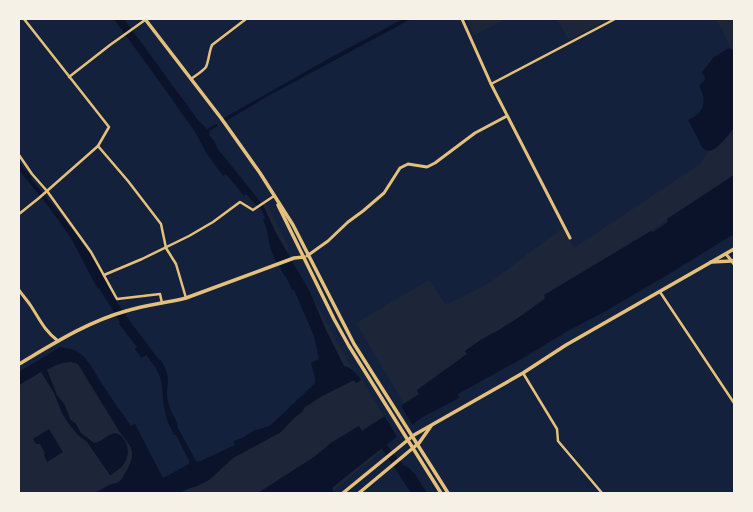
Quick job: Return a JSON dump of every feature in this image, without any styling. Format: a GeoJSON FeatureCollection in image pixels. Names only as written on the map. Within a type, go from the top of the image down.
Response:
{"type":"FeatureCollection","features":[{"type":"Feature","properties":{"kind":"main road"},"geometry":{"type":"LineString","coordinates":[[145,19],[248,154],[293,225],[334,306],[360,353],[448,493]]}},
{"type":"Feature","properties":{"kind":"main road"},"geometry":{"type":"LineString","coordinates":[[274,196],[329,308],[355,356],[441,493]]}},
{"type":"Feature","properties":{"kind":"main road"},"geometry":{"type":"LineString","coordinates":[[343,493],[414,434],[523,373],[566,346],[734,249]]}},
{"type":"Feature","properties":{"kind":"main road"},"geometry":{"type":"LineString","coordinates":[[19,364],[85,326],[126,310],[186,298],[294,258],[304,257]]}},
{"type":"Feature","properties":{"kind":"main road"},"geometry":{"type":"LineString","coordinates":[[710,262],[733,262]]}},
{"type":"Feature","properties":{"kind":"main road"},"geometry":{"type":"LineString","coordinates":[[359,493],[419,443],[432,425]]}},
{"type":"Feature","properties":{"kind":"street"},"geometry":{"type":"LineString","coordinates":[[19,214],[98,146],[109,127],[24,19]]}},
{"type":"Feature","properties":{"kind":"street"},"geometry":{"type":"LineString","coordinates":[[69,76],[145,19]]}},
{"type":"Feature","properties":{"kind":"street"},"geometry":{"type":"LineString","coordinates":[[191,79],[202,71],[206,65],[212,45],[246,19]]}},
{"type":"Feature","properties":{"kind":"street"},"geometry":{"type":"LineString","coordinates":[[462,19],[491,84],[570,238]]}},
{"type":"Feature","properties":{"kind":"street"},"geometry":{"type":"LineString","coordinates":[[491,84],[615,19]]}},
{"type":"Feature","properties":{"kind":"street"},"geometry":{"type":"LineString","coordinates":[[304,257],[328,241],[348,222],[384,193],[400,168],[408,164],[427,167],[435,163],[475,133],[507,116]]}},
{"type":"Feature","properties":{"kind":"street"},"geometry":{"type":"LineString","coordinates":[[98,146],[128,181],[161,224],[166,248],[176,264],[186,298]]}},
{"type":"Feature","properties":{"kind":"street"},"geometry":{"type":"LineString","coordinates":[[19,155],[91,252],[117,299],[160,294],[162,304]]}},
{"type":"Feature","properties":{"kind":"street"},"geometry":{"type":"LineString","coordinates":[[104,275],[166,248],[189,236],[213,222],[240,202],[253,210],[274,196]]}},
{"type":"Feature","properties":{"kind":"street"},"geometry":{"type":"LineString","coordinates":[[726,254],[733,262]]}},
{"type":"Feature","properties":{"kind":"street"},"geometry":{"type":"LineString","coordinates":[[19,290],[45,329],[58,341]]}},
{"type":"Feature","properties":{"kind":"street"},"geometry":{"type":"LineString","coordinates":[[660,292],[734,403]]}},
{"type":"Feature","properties":{"kind":"street"},"geometry":{"type":"LineString","coordinates":[[523,373],[556,428],[558,441],[602,493]]}},
{"type":"Feature","properties":{"kind":"shaded area"},"geometry":{"type":"Polygon","coordinates":[[[114,19],[124,19],[198,120],[207,129],[216,124],[218,126],[209,131],[209,135],[215,142],[217,148],[263,205],[276,233],[310,292],[326,330],[344,366],[356,373],[361,380],[356,383],[354,380],[322,396],[305,407],[302,412],[281,432],[233,458],[209,480],[180,493],[95,493],[121,480],[132,459],[132,451],[131,447],[121,434],[78,364],[66,362],[47,370],[57,395],[65,405],[70,419],[76,424],[81,433],[94,443],[115,433],[122,437],[125,441],[128,449],[127,458],[122,466],[111,475],[87,442],[78,435],[68,423],[62,413],[54,393],[41,372],[19,385],[19,372],[60,347],[76,351],[88,362],[131,426],[135,424],[163,478],[189,464],[189,461],[176,435],[174,435],[166,418],[161,382],[157,370],[146,355],[142,358],[135,349],[137,347],[119,324],[120,322],[99,288],[98,289],[71,238],[19,170],[19,160],[32,178],[31,179],[82,243],[100,270],[118,305],[163,364],[167,371],[167,396],[171,411],[178,425],[177,426],[196,461],[198,462],[235,445],[234,441],[253,431],[272,424],[315,383],[311,363],[319,359],[314,336],[294,290],[292,290],[272,253],[263,220],[265,218],[260,207],[256,205],[246,194],[244,196],[226,174],[223,176],[207,154],[195,132],[114,19]]]}},
{"type":"Feature","properties":{"kind":"shaded area"},"geometry":{"type":"Polygon","coordinates":[[[403,19],[411,19],[270,95],[226,121],[224,118],[326,60],[403,19]]]}},
{"type":"Feature","properties":{"kind":"shaded area"},"geometry":{"type":"Polygon","coordinates":[[[466,19],[506,19],[474,35],[466,19]]]}},
{"type":"Feature","properties":{"kind":"shaded area"},"geometry":{"type":"Polygon","coordinates":[[[557,19],[609,19],[569,40],[557,19]]]}},
{"type":"Feature","properties":{"kind":"shaded area"},"geometry":{"type":"Polygon","coordinates":[[[716,19],[734,19],[734,51],[730,48],[716,19]]]}},
{"type":"Feature","properties":{"kind":"shaded area"},"geometry":{"type":"Polygon","coordinates":[[[729,48],[734,51],[734,127],[720,145],[710,150],[706,150],[702,147],[688,120],[699,113],[703,107],[703,96],[699,86],[705,78],[702,72],[714,57],[729,48]]]}},
{"type":"Feature","properties":{"kind":"shaded area"},"geometry":{"type":"Polygon","coordinates":[[[734,127],[734,175],[651,231],[544,295],[545,298],[543,300],[521,316],[465,351],[467,354],[417,390],[419,394],[404,404],[356,323],[429,280],[446,305],[489,283],[563,228],[574,248],[700,164],[709,151],[714,150],[734,127]]]}},
{"type":"Feature","properties":{"kind":"shaded area"},"geometry":{"type":"Polygon","coordinates":[[[734,175],[734,234],[606,311],[566,332],[525,357],[458,394],[459,398],[421,418],[387,445],[403,465],[408,467],[415,474],[427,493],[411,493],[382,449],[333,487],[333,491],[335,493],[258,493],[314,457],[331,443],[359,426],[362,431],[419,394],[417,390],[467,354],[465,351],[521,316],[543,300],[545,298],[544,295],[651,231],[653,232],[668,222],[667,219],[734,175]]]}},
{"type":"Feature","properties":{"kind":"shaded area"},"geometry":{"type":"Polygon","coordinates":[[[266,204],[288,246],[287,252],[263,205],[266,204]]]}},
{"type":"Feature","properties":{"kind":"shaded area"},"geometry":{"type":"Polygon","coordinates":[[[312,296],[354,372],[349,367],[344,367],[326,330],[312,296]]]}},
{"type":"Feature","properties":{"kind":"shaded area"},"geometry":{"type":"Polygon","coordinates":[[[72,362],[78,364],[121,434],[166,493],[19,493],[19,385],[51,367],[72,362]]]}},
{"type":"Feature","properties":{"kind":"shaded area"},"geometry":{"type":"Polygon","coordinates":[[[354,380],[356,383],[362,380],[384,416],[361,431],[358,426],[331,443],[314,457],[258,493],[180,493],[209,480],[233,458],[281,432],[302,412],[305,407],[322,396],[354,380]]]}},
{"type":"Feature","properties":{"kind":"shaded area"},"geometry":{"type":"Polygon","coordinates":[[[49,429],[63,452],[47,462],[44,455],[45,453],[40,444],[36,444],[33,439],[49,429]]]}},
{"type":"Feature","properties":{"kind":"shaded area"},"geometry":{"type":"Polygon","coordinates":[[[381,449],[383,450],[333,491],[333,487],[381,449]]]}},
{"type":"Feature","properties":{"kind":"pier"},"geometry":{"type":"Polygon","coordinates":[[[400,404],[413,426],[398,438],[383,414],[400,404]]]}}]}
